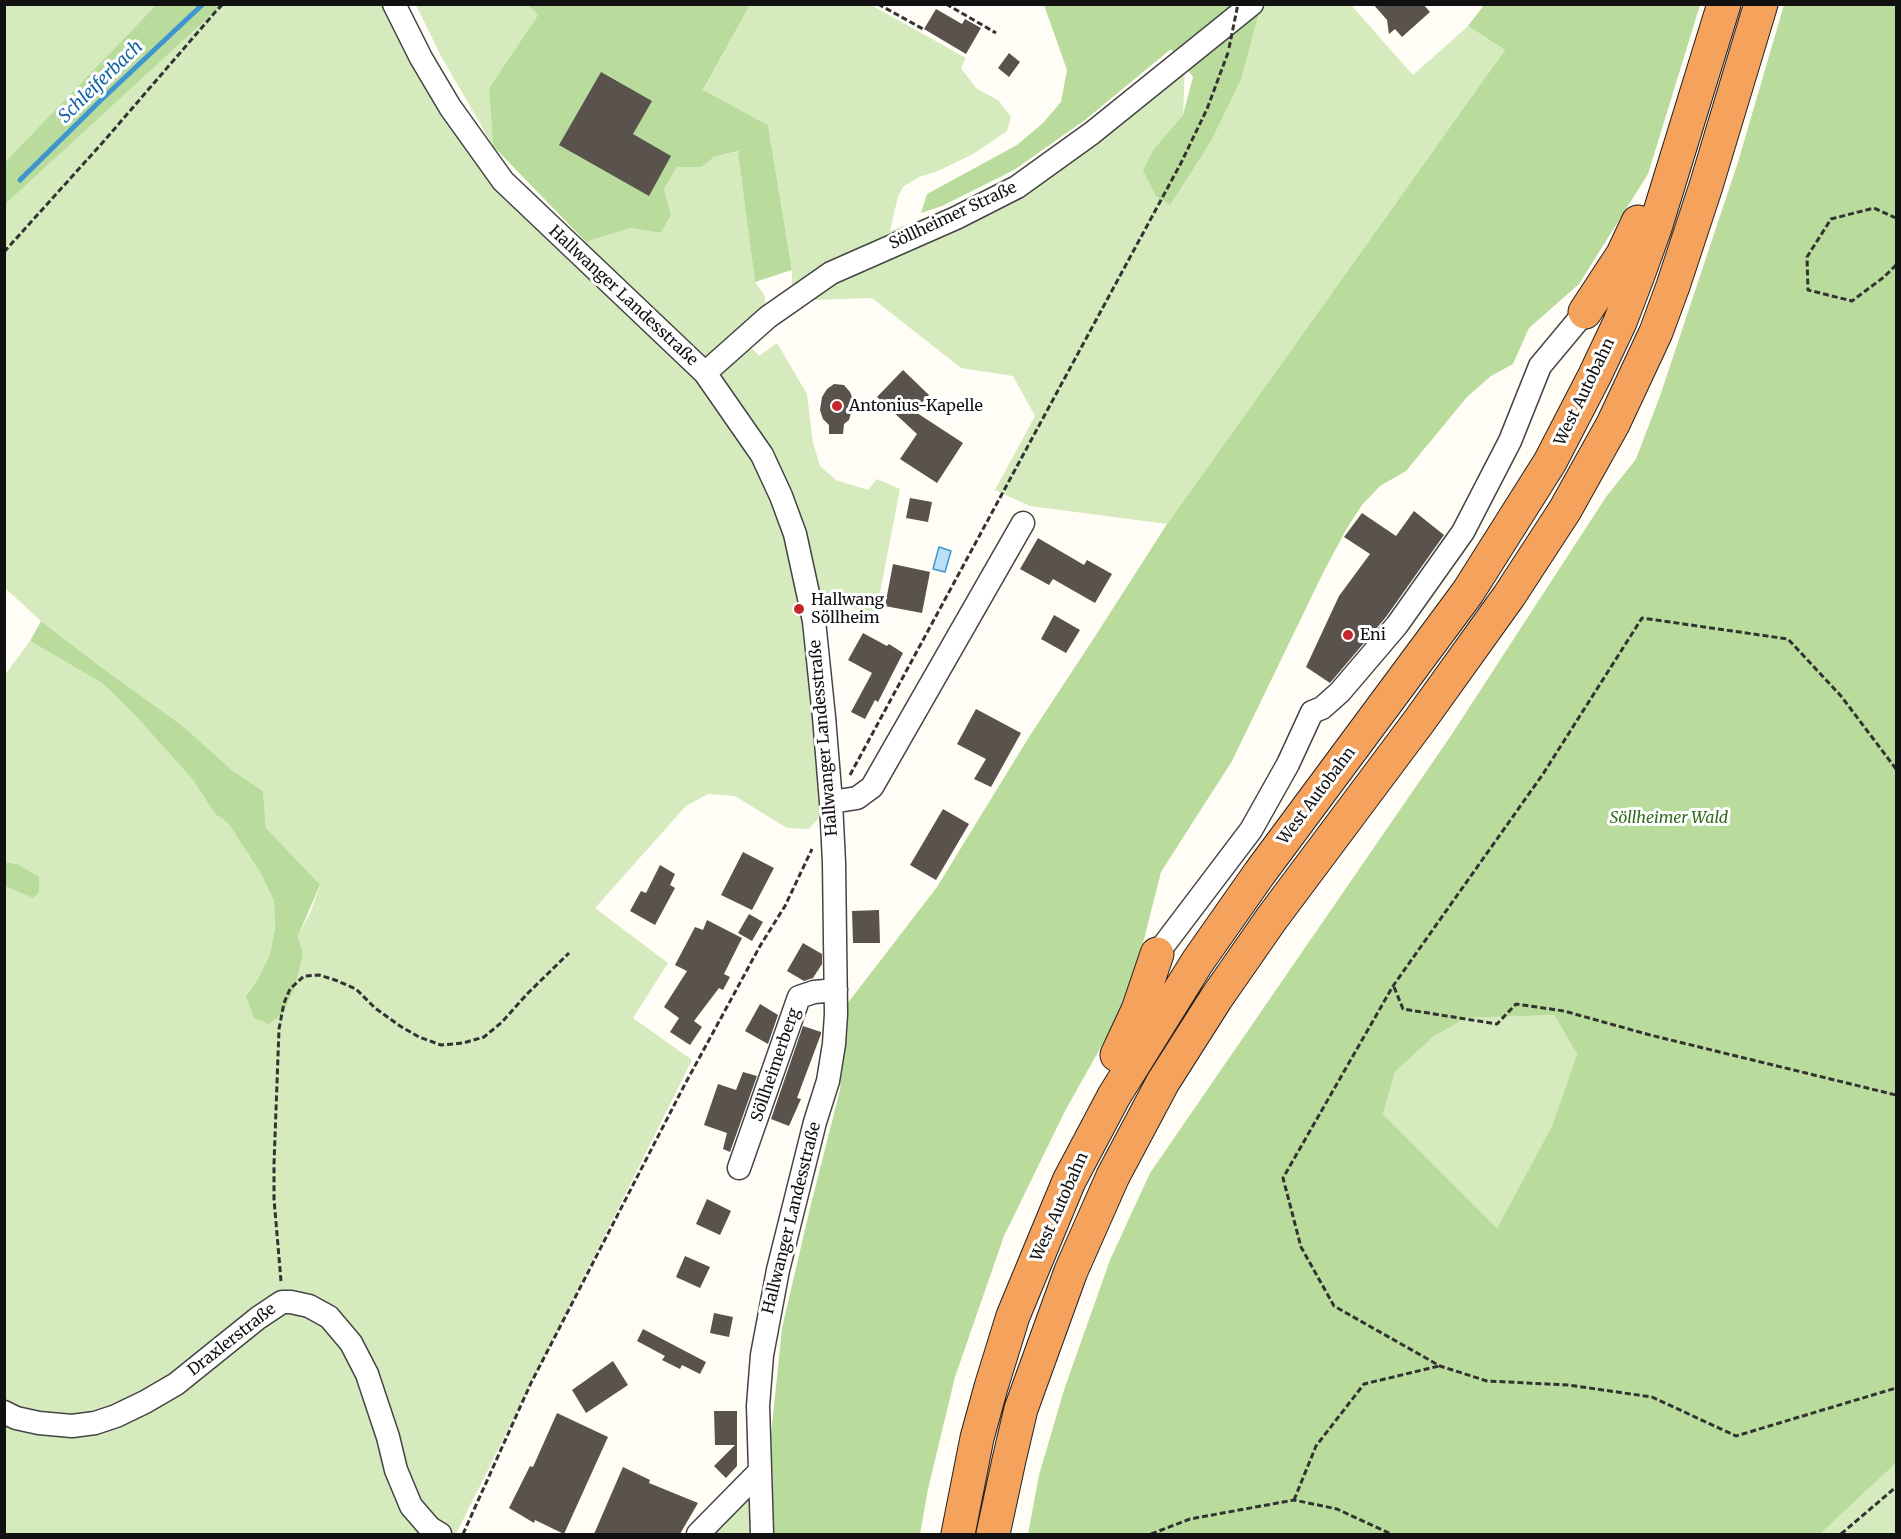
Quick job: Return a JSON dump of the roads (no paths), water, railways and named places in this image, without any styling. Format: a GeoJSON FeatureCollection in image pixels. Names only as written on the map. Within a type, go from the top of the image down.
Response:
{"type":"FeatureCollection","features":[{"type":"Feature","properties":{"kind":"highway","name":"West Autobahn"},"geometry":{"type":"LineString","coordinates":[[958,1534],[977,1438],[1013,1316],[1069,1181],[1114,1096],[1198,961],[1259,874],[1468,592],[1550,462],[1574,419],[1620,322],[1655,228],[1724,4]]}},
{"type":"Feature","properties":{"kind":"highway"},"geometry":{"type":"LineString","coordinates":[[993,1534],[1021,1409],[1071,1271],[1113,1176],[1163,1082],[1217,997],[1279,909],[1509,596],[1565,510],[1635,379],[1659,322],[1692,231],[1761,4]]}},
{"type":"Feature","properties":{"kind":"highway"},"geometry":{"type":"LineString","coordinates":[[1585,312],[1623,254],[1652,186],[1664,168],[1678,154]]}},
{"type":"Feature","properties":{"kind":"highway"},"geometry":{"type":"LineString","coordinates":[[1114,1096],[1113,1063],[1132,1025],[1157,954]]}},
{"type":"Feature","properties":{"kind":"street","name":"Hallwanger Landesstraße"},"geometry":{"type":"LineString","coordinates":[[394,4],[421,58],[450,107],[503,181],[705,373],[762,455],[795,534],[814,621],[831,802],[836,990],[834,1044],[828,1081],[815,1122],[767,1320],[762,1355],[759,1388],[762,1534]]}},
{"type":"Feature","properties":{"kind":"street","name":"Söllheimer Straße"},"geometry":{"type":"LineString","coordinates":[[705,373],[768,317],[831,273],[956,218],[1017,187],[1092,133],[1252,4]]}},
{"type":"Feature","properties":{"kind":"street"},"geometry":{"type":"LineString","coordinates":[[1157,954],[1251,830],[1288,764],[1312,712],[1322,708],[1340,692],[1390,634],[1463,532],[1510,441],[1540,366],[1585,312]]}},
{"type":"Feature","properties":{"kind":"street"},"geometry":{"type":"LineString","coordinates":[[831,802],[857,798],[872,787],[1023,523]]}},
{"type":"Feature","properties":{"kind":"street","name":"Söllheimerberg"},"geometry":{"type":"LineString","coordinates":[[739,1168],[799,997],[814,992],[836,990]]}},
{"type":"Feature","properties":{"kind":"street","name":"Draxlerstraße"},"geometry":{"type":"LineString","coordinates":[[4,1413],[39,1423],[72,1426],[95,1423],[116,1416],[176,1384],[258,1318],[282,1302],[309,1306],[329,1317],[351,1343],[368,1374],[396,1470],[411,1506],[430,1528],[440,1534]]}},
{"type":"Feature","properties":{"kind":"street"},"geometry":{"type":"LineString","coordinates":[[698,1534],[759,1472]]}},
{"type":"Feature","properties":{"kind":"water"},"geometry":{"type":"Polygon","coordinates":[[[939,547],[951,551],[945,572],[933,569],[939,547]]]}},
{"type":"Feature","properties":{"kind":"waterway","name":"Schleiferbach"},"geometry":{"type":"LineString","coordinates":[[20,180],[203,4]]}},
{"type":"Feature","properties":{"kind":"place","name":"Antonius-Kapelle"},"geometry":{"type":"Point","coordinates":[837,406]}},
{"type":"Feature","properties":{"kind":"place","name":"Hallwang Söllheim"},"geometry":{"type":"Point","coordinates":[799,609]}},
{"type":"Feature","properties":{"kind":"place","name":"Eni"},"geometry":{"type":"Point","coordinates":[1348,635]}},
{"type":"Feature","properties":{"kind":"park label","name":"Söllheimer Wald"},"geometry":{"type":"Point","coordinates":[1669,818]}}]}
